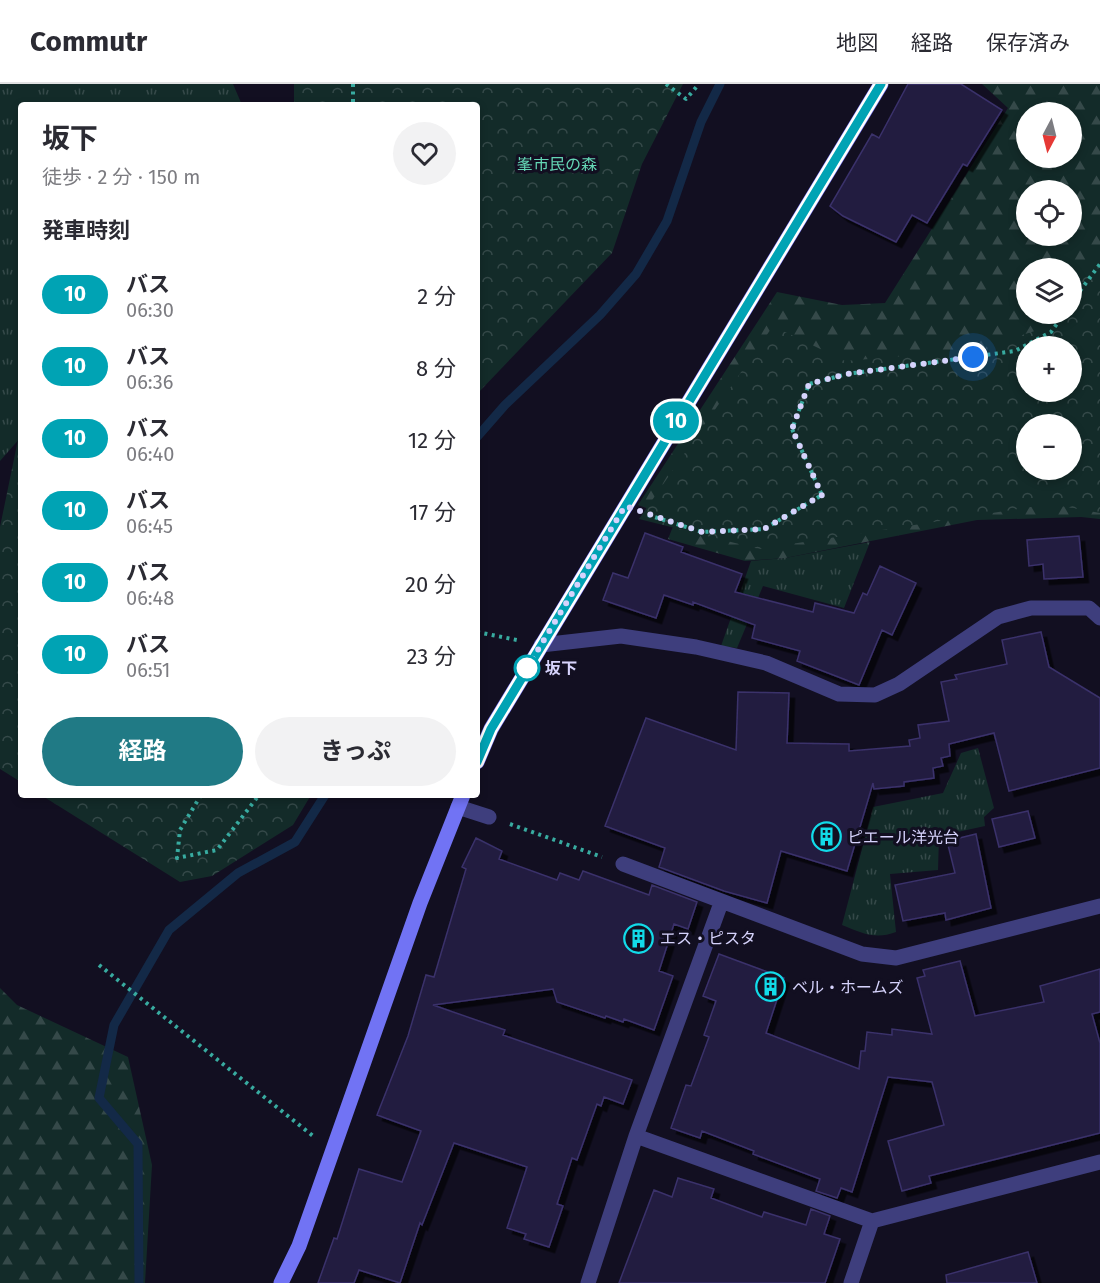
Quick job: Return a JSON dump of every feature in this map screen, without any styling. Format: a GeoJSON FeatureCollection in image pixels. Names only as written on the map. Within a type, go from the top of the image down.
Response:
{"type":"FeatureCollection","features":[{"type":"Feature","properties":{"kind":"street"},"geometry":{"type":"LineString","coordinates":[[480,755],[491,729],[541,645],[881,84]]}},
{"type":"Feature","properties":{"kind":"street"},"geometry":{"type":"LineString","coordinates":[[541,645],[621,636],[685,645],[766,663],[839,694],[875,695],[899,684],[998,617],[1031,608],[1089,608],[1100,618]]}},
{"type":"Feature","properties":{"kind":"street"},"geometry":{"type":"LineString","coordinates":[[281,1283],[299,1246],[420,903],[460,801],[489,817]]}},
{"type":"Feature","properties":{"kind":"street"},"geometry":{"type":"LineString","coordinates":[[623,864],[721,903],[862,954],[896,958],[1100,906]]}},
{"type":"Feature","properties":{"kind":"street"},"geometry":{"type":"LineString","coordinates":[[588,1283],[636,1136],[721,903]]}},
{"type":"Feature","properties":{"kind":"street"},"geometry":{"type":"LineString","coordinates":[[636,1136],[872,1221],[1100,1162]]}},
{"type":"Feature","properties":{"kind":"street"},"geometry":{"type":"LineString","coordinates":[[851,1283],[872,1221]]}},
{"type":"Feature","properties":{"kind":"path"},"geometry":{"type":"LineString","coordinates":[[353,84],[353,102]]}},
{"type":"Feature","properties":{"kind":"path"},"geometry":{"type":"LineString","coordinates":[[666,84],[686,99],[699,84]]}},
{"type":"Feature","properties":{"kind":"path"},"geometry":{"type":"LineString","coordinates":[[1082,288],[1100,264]]}},
{"type":"Feature","properties":{"kind":"path"},"geometry":{"type":"LineString","coordinates":[[625,506],[702,532],[764,529],[822,495],[792,429],[809,384],[847,374],[1015,351],[1052,332],[1057,324]]}},
{"type":"Feature","properties":{"kind":"path"},"geometry":{"type":"LineString","coordinates":[[480,633],[541,645]]}},
{"type":"Feature","properties":{"kind":"path"},"geometry":{"type":"LineString","coordinates":[[199,798],[180,830],[177,858],[217,850],[257,798]]}},
{"type":"Feature","properties":{"kind":"path"},"geometry":{"type":"LineString","coordinates":[[489,817],[623,864]]}},
{"type":"Feature","properties":{"kind":"path"},"geometry":{"type":"LineString","coordinates":[[99,965],[332,1151]]}},
{"type":"Feature","properties":{"kind":"green space"},"geometry":{"type":"Polygon","coordinates":[[[0,84],[233,84],[241,102],[18,102],[18,440],[0,461],[0,84]]]}},
{"type":"Feature","properties":{"kind":"green space","name":"峯市民の森"},"geometry":{"type":"Polygon","coordinates":[[[294,84],[683,84],[642,164],[612,253],[480,391],[480,102],[294,102],[294,84]]]}},
{"type":"Feature","properties":{"kind":"green space"},"geometry":{"type":"Polygon","coordinates":[[[982,84],[1100,84],[1100,519],[1081,517],[977,520],[785,558],[745,561],[668,539],[676,519],[638,505],[777,292],[842,305],[885,303],[1008,108],[982,84]]]}},
{"type":"Feature","properties":{"kind":"green space"},"geometry":{"type":"Polygon","coordinates":[[[1100,247],[1100,513],[1050,504],[759,549],[639,519],[773,326],[845,361],[976,350],[1016,337],[1016,402],[1082,402],[1082,336],[1019,336],[1044,328],[1047,324],[1082,324],[1082,273],[1100,247]]]}},
{"type":"Feature","properties":{"kind":"green space"},"geometry":{"type":"Polygon","coordinates":[[[18,440],[18,780],[0,769],[0,527],[18,440]]]}},
{"type":"Feature","properties":{"kind":"green space"},"geometry":{"type":"Polygon","coordinates":[[[870,542],[844,608],[763,586],[737,648],[721,646],[751,561],[785,558],[870,542]]]}},
{"type":"Feature","properties":{"kind":"green space"},"geometry":{"type":"Polygon","coordinates":[[[978,748],[994,808],[984,817],[985,826],[939,836],[938,870],[890,874],[896,932],[875,935],[862,933],[842,925],[873,807],[943,793],[961,753],[978,748]]]}},
{"type":"Feature","properties":{"kind":"green space"},"geometry":{"type":"Polygon","coordinates":[[[46,798],[309,798],[293,825],[212,876],[180,882],[46,798]]]}},
{"type":"Feature","properties":{"kind":"green space"},"geometry":{"type":"Polygon","coordinates":[[[0,988],[17,1005],[128,1057],[152,1165],[145,1283],[0,1283],[0,988]]]}},
{"type":"Feature","properties":{"kind":"building"},"geometry":{"type":"Polygon","coordinates":[[[908,84],[961,84],[1002,110],[967,166],[963,164],[927,223],[912,215],[896,242],[843,216],[830,206],[872,134],[879,138],[908,84]]]}},
{"type":"Feature","properties":{"kind":"building"},"geometry":{"type":"Polygon","coordinates":[[[645,533],[683,547],[681,552],[742,574],[735,592],[813,612],[815,603],[854,613],[863,593],[867,595],[880,566],[916,583],[892,635],[882,630],[859,685],[797,661],[800,651],[752,638],[755,625],[693,602],[693,605],[664,595],[656,618],[603,600],[613,573],[628,578],[645,533]]]}},
{"type":"Feature","properties":{"kind":"building"},"geometry":{"type":"Polygon","coordinates":[[[1079,536],[1083,577],[1044,579],[1043,564],[1029,566],[1027,540],[1079,536]]]}},
{"type":"Feature","properties":{"kind":"building"},"geometry":{"type":"Polygon","coordinates":[[[1041,632],[1049,667],[1100,698],[1100,768],[1009,791],[994,733],[949,744],[950,756],[941,758],[943,766],[933,768],[934,778],[904,782],[904,786],[874,789],[873,783],[847,871],[781,851],[767,903],[724,891],[659,867],[665,848],[605,826],[646,718],[736,750],[738,692],[789,693],[787,743],[849,744],[849,751],[910,746],[909,740],[920,738],[918,725],[949,721],[941,682],[957,679],[955,675],[1007,664],[1002,640],[1041,632]]]}},
{"type":"Feature","properties":{"kind":"building"},"geometry":{"type":"Polygon","coordinates":[[[1028,811],[1035,838],[999,847],[992,819],[1028,811]]]}},
{"type":"Feature","properties":{"kind":"building"},"geometry":{"type":"Polygon","coordinates":[[[976,834],[991,908],[946,920],[945,913],[903,921],[895,885],[955,873],[947,841],[976,834]]]}},
{"type":"Feature","properties":{"kind":"building"},"geometry":{"type":"Polygon","coordinates":[[[476,838],[502,851],[499,859],[557,880],[560,873],[579,880],[583,871],[649,895],[652,885],[697,902],[688,929],[674,924],[659,971],[673,976],[654,1030],[624,1019],[623,1022],[606,1016],[605,1018],[557,1002],[553,989],[433,1005],[505,1030],[503,1035],[632,1080],[623,1104],[604,1097],[601,1106],[597,1104],[577,1160],[572,1158],[557,1204],[563,1206],[549,1247],[524,1239],[526,1234],[507,1228],[527,1167],[454,1143],[422,1225],[420,1223],[400,1283],[359,1270],[354,1283],[318,1283],[334,1238],[337,1239],[359,1169],[402,1182],[421,1131],[377,1115],[408,1036],[426,975],[434,977],[466,869],[462,867],[476,838]]]}},
{"type":"Feature","properties":{"kind":"building"},"geometry":{"type":"Polygon","coordinates":[[[719,954],[784,978],[766,1033],[859,1069],[861,1051],[865,1051],[867,1032],[892,1035],[892,1029],[932,1034],[917,978],[925,976],[923,970],[960,961],[975,1016],[1044,1002],[1040,986],[1100,969],[1100,1012],[1092,1014],[1100,1043],[1100,1133],[929,1176],[931,1183],[902,1191],[888,1141],[944,1125],[932,1082],[888,1077],[852,1192],[841,1188],[837,1198],[816,1191],[820,1179],[753,1154],[754,1151],[702,1131],[700,1138],[671,1128],[686,1085],[691,1086],[709,1037],[704,1035],[716,1001],[703,996],[719,954]]]}},
{"type":"Feature","properties":{"kind":"building"},"geometry":{"type":"Polygon","coordinates":[[[678,1178],[714,1189],[711,1198],[762,1217],[764,1212],[806,1225],[811,1209],[830,1216],[824,1234],[840,1239],[825,1283],[619,1283],[654,1190],[672,1197],[678,1178]]]}},
{"type":"Feature","properties":{"kind":"building"},"geometry":{"type":"Polygon","coordinates":[[[1028,1252],[1037,1283],[947,1283],[946,1275],[1028,1252]]]}},
{"type":"Feature","properties":{"kind":"waterway"},"geometry":{"type":"LineString","coordinates":[[480,434],[505,405],[600,315],[636,274],[667,221],[701,122],[720,84]]}},
{"type":"Feature","properties":{"kind":"waterway"},"geometry":{"type":"LineString","coordinates":[[139,1283],[138,1144],[99,1098],[114,1025],[169,930],[238,873],[295,842],[323,798]]}},
{"type":"Feature","properties":{"kind":"bus line","name":"10"},"geometry":{"type":"LineString","coordinates":[[480,755],[491,729],[881,84]]}},
{"type":"Feature","properties":{"kind":"place","name":"坂下"},"geometry":{"type":"Point","coordinates":[527,668]}},
{"type":"Feature","properties":{"kind":"place","name":"ピエール洋光台"},"geometry":{"type":"Point","coordinates":[826,837]}},
{"type":"Feature","properties":{"kind":"place","name":"エス・ピスタ"},"geometry":{"type":"Point","coordinates":[639,938]}},
{"type":"Feature","properties":{"kind":"place","name":"ベル・ホームズ"},"geometry":{"type":"Point","coordinates":[771,987]}},
{"type":"Feature","properties":{"kind":"route"},"geometry":{"type":"LineString","coordinates":[[527,668],[625,506],[702,532],[764,529],[822,495],[792,429],[809,384],[847,374],[973,357]]}}]}
